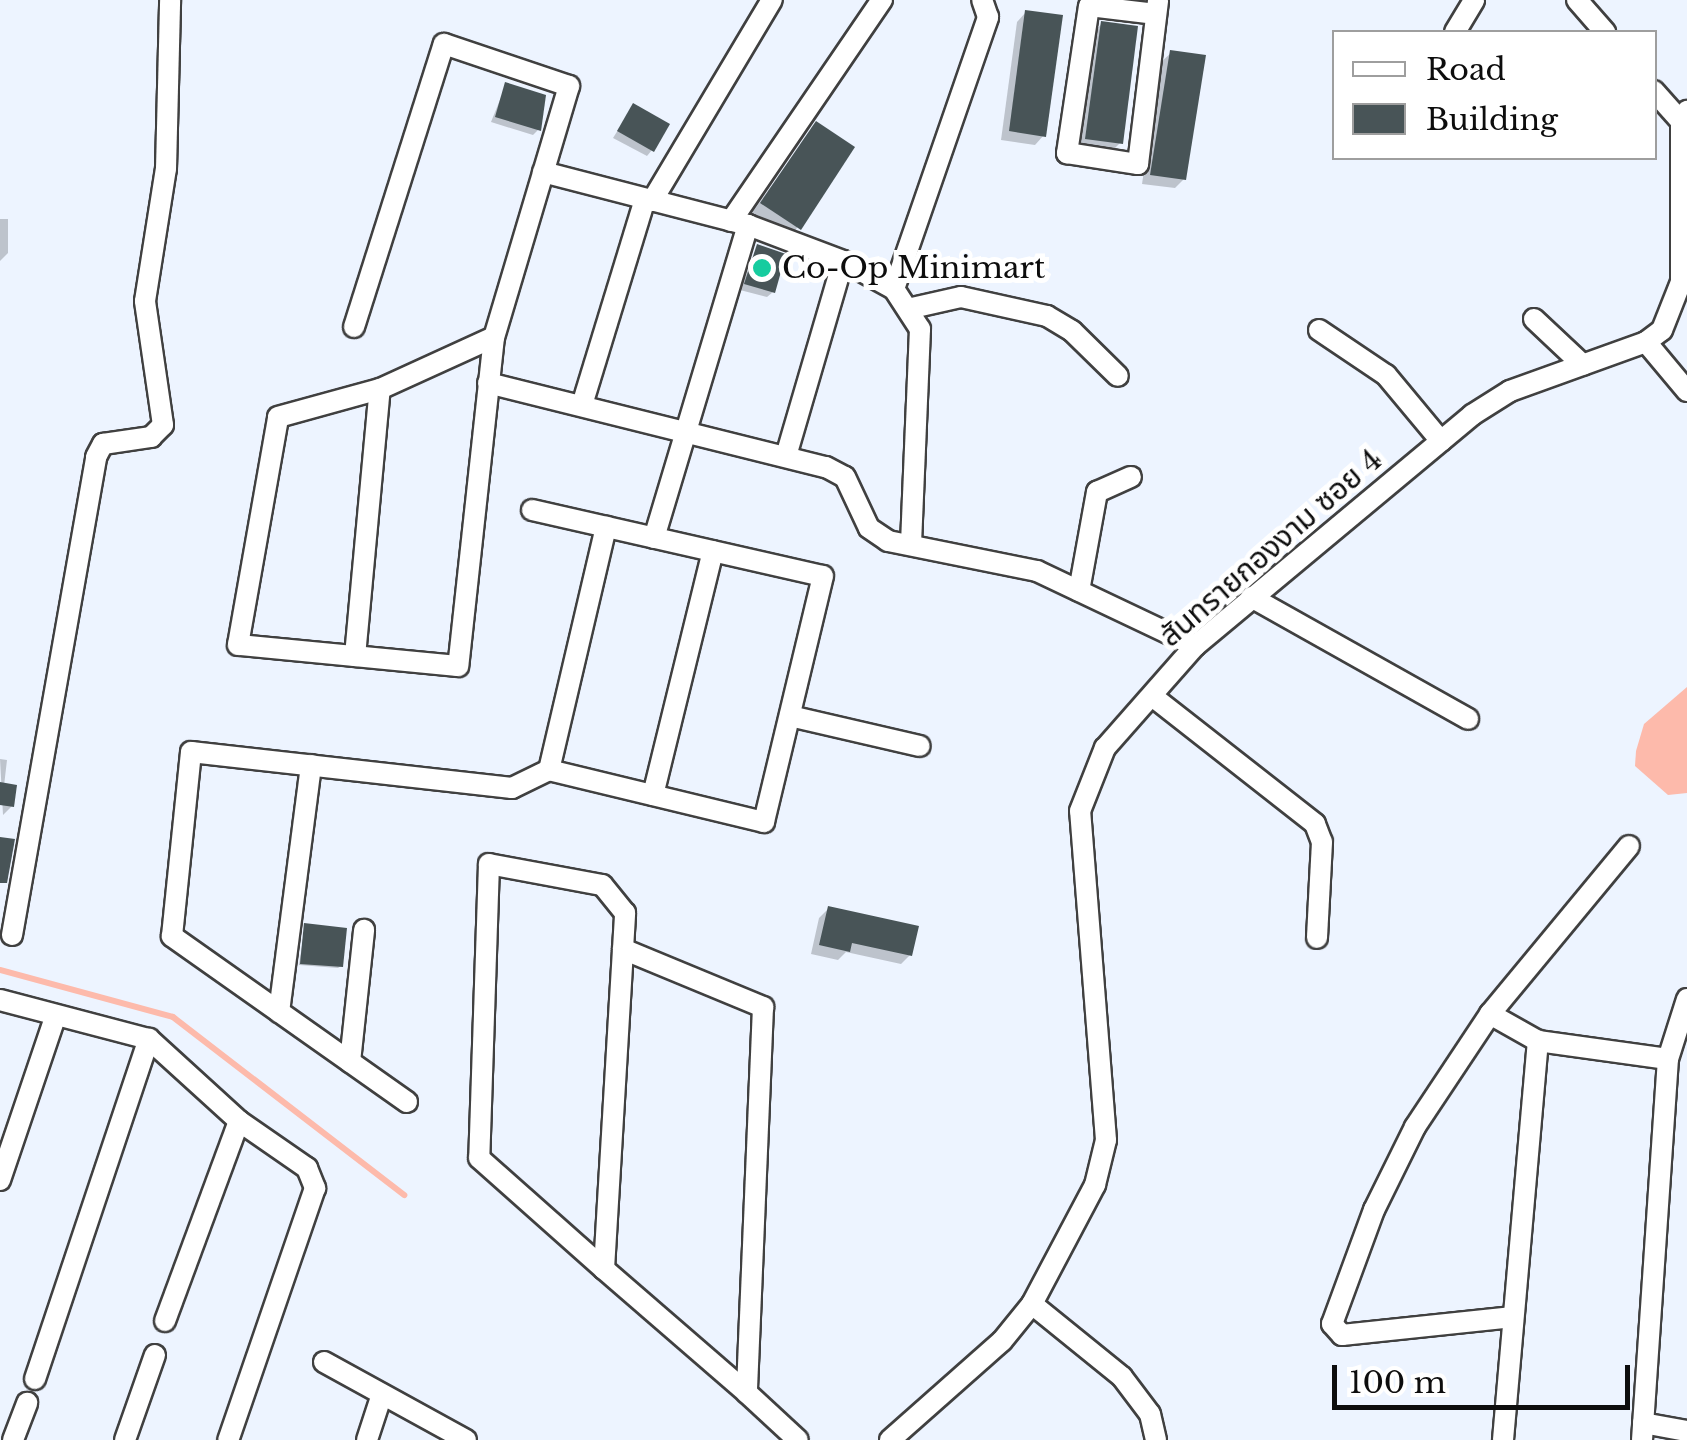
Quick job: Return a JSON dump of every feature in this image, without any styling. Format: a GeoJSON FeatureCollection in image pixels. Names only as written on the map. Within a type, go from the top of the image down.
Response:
{"type":"FeatureCollection","features":[{"type":"Feature","properties":{"kind":"street"},"geometry":{"type":"LineString","coordinates":[[12,935],[96,457],[103,444],[151,436],[163,425],[145,301],[166,168],[170,0]]}},
{"type":"Feature","properties":{"kind":"street"},"geometry":{"type":"LineString","coordinates":[[582,405],[648,200],[772,0]]}},
{"type":"Feature","properties":{"kind":"street"},"geometry":{"type":"LineString","coordinates":[[654,538],[739,223],[882,0]]}},
{"type":"Feature","properties":{"kind":"street"},"geometry":{"type":"LineString","coordinates":[[894,289],[988,18],[982,0]]}},
{"type":"Feature","properties":{"kind":"street"},"geometry":{"type":"LineString","coordinates":[[1457,30],[1474,0]]}},
{"type":"Feature","properties":{"kind":"street"},"geometry":{"type":"LineString","coordinates":[[1577,0],[1603,30]]}},
{"type":"Feature","properties":{"kind":"street"},"geometry":{"type":"LineString","coordinates":[[1089,6],[1157,7],[1138,164],[1067,153],[1089,6]]}},
{"type":"Feature","properties":{"kind":"street"},"geometry":{"type":"LineString","coordinates":[[354,327],[444,44],[569,86],[494,337],[458,666],[238,645],[278,417],[380,389],[494,337]]}},
{"type":"Feature","properties":{"kind":"street"},"geometry":{"type":"LineString","coordinates":[[1657,94],[1685,120],[1686,239],[1677,301],[1646,342],[1687,391]]}},
{"type":"Feature","properties":{"kind":"street"},"geometry":{"type":"LineString","coordinates":[[543,172],[739,223],[843,261],[894,289],[912,308],[920,330],[912,542]]}},
{"type":"Feature","properties":{"kind":"street"},"geometry":{"type":"LineString","coordinates":[[786,456],[843,261]]}},
{"type":"Feature","properties":{"kind":"street"},"geometry":{"type":"LineString","coordinates":[[912,308],[961,297],[1046,316],[1072,331],[1118,376]]}},
{"type":"Feature","properties":{"kind":"street"},"geometry":{"type":"LineString","coordinates":[[1534,319],[1582,365]]}},
{"type":"Feature","properties":{"kind":"street"},"geometry":{"type":"LineString","coordinates":[[1319,330],[1386,375],[1441,441]]}},
{"type":"Feature","properties":{"kind":"street","name":"สันทรายกองงาม ซอย 4"},"geometry":{"type":"LineString","coordinates":[[890,1440],[1002,1341],[1032,1304],[1090,1198],[1106,1140],[1080,811],[1105,748],[1195,646],[1441,441],[1510,391],[1646,342]]}},
{"type":"Feature","properties":{"kind":"street"},"geometry":{"type":"LineString","coordinates":[[488,383],[786,456],[845,477],[869,528],[888,541],[912,542],[1037,570],[1195,646]]}},
{"type":"Feature","properties":{"kind":"street"},"geometry":{"type":"LineString","coordinates":[[355,656],[380,389]]}},
{"type":"Feature","properties":{"kind":"street"},"geometry":{"type":"LineString","coordinates":[[1079,591],[1098,492],[1131,477]]}},
{"type":"Feature","properties":{"kind":"street"},"geometry":{"type":"LineString","coordinates":[[407,1102],[172,936],[192,752],[512,788],[548,770],[764,822],[823,576],[532,510]]}},
{"type":"Feature","properties":{"kind":"street"},"geometry":{"type":"LineString","coordinates":[[548,770],[606,527]]}},
{"type":"Feature","properties":{"kind":"street"},"geometry":{"type":"LineString","coordinates":[[653,796],[713,551]]}},
{"type":"Feature","properties":{"kind":"street"},"geometry":{"type":"LineString","coordinates":[[1251,597],[1468,719]]}},
{"type":"Feature","properties":{"kind":"street"},"geometry":{"type":"LineString","coordinates":[[1152,696],[1314,824],[1322,842],[1316,938]]}},
{"type":"Feature","properties":{"kind":"street"},"geometry":{"type":"LineString","coordinates":[[790,716],[920,746]]}},
{"type":"Feature","properties":{"kind":"street"},"geometry":{"type":"LineString","coordinates":[[279,1012],[311,766]]}},
{"type":"Feature","properties":{"kind":"street"},"geometry":{"type":"LineString","coordinates":[[1513,1317],[1342,1335],[1332,1324],[1374,1210],[1415,1127],[1490,1014],[1629,846]]}},
{"type":"Feature","properties":{"kind":"street"},"geometry":{"type":"LineString","coordinates":[[604,1269],[625,913],[602,885],[489,864],[479,1158],[604,1269],[746,1393],[798,1440]]}},
{"type":"Feature","properties":{"kind":"street"},"geometry":{"type":"LineString","coordinates":[[350,1062],[364,930]]}},
{"type":"Feature","properties":{"kind":"street"},"geometry":{"type":"LineString","coordinates":[[623,949],[764,1007],[746,1393]]}},
{"type":"Feature","properties":{"kind":"street"},"geometry":{"type":"LineString","coordinates":[[1687,999],[1668,1058],[1643,1432],[1687,1431]]}},
{"type":"Feature","properties":{"kind":"street"},"geometry":{"type":"LineString","coordinates":[[0,1000],[149,1039],[239,1121],[307,1168],[315,1188],[228,1440]]}},
{"type":"Feature","properties":{"kind":"street"},"geometry":{"type":"LineString","coordinates":[[1490,1014],[1538,1041],[1668,1058]]}},
{"type":"Feature","properties":{"kind":"street"},"geometry":{"type":"LineString","coordinates":[[0,1180],[56,1015]]}},
{"type":"Feature","properties":{"kind":"street"},"geometry":{"type":"LineString","coordinates":[[34,1379],[149,1039]]}},
{"type":"Feature","properties":{"kind":"street"},"geometry":{"type":"LineString","coordinates":[[1503,1440],[1538,1041]]}},
{"type":"Feature","properties":{"kind":"street"},"geometry":{"type":"LineString","coordinates":[[165,1322],[239,1121]]}},
{"type":"Feature","properties":{"kind":"street"},"geometry":{"type":"LineString","coordinates":[[1032,1304],[1122,1377],[1150,1414],[1156,1440]]}},
{"type":"Feature","properties":{"kind":"street"},"geometry":{"type":"LineString","coordinates":[[125,1440],[155,1355]]}},
{"type":"Feature","properties":{"kind":"street"},"geometry":{"type":"LineString","coordinates":[[324,1362],[466,1440]]}},
{"type":"Feature","properties":{"kind":"street"},"geometry":{"type":"LineString","coordinates":[[367,1440],[382,1394]]}},
{"type":"Feature","properties":{"kind":"street"},"geometry":{"type":"LineString","coordinates":[[13,1440],[27,1403]]}},
{"type":"Feature","properties":{"kind":"shaded area"},"geometry":{"type":"Polygon","coordinates":[[[1687,687],[1687,793],[1668,795],[1635,766],[1636,751],[1644,724],[1687,687]]]}},
{"type":"Feature","properties":{"kind":"building"},"geometry":{"type":"Polygon","coordinates":[[[1025,10],[1063,15],[1046,137],[1009,131],[1025,10]]]}},
{"type":"Feature","properties":{"kind":"building"},"geometry":{"type":"Polygon","coordinates":[[[1101,21],[1138,26],[1123,144],[1085,139],[1101,21]]]}},
{"type":"Feature","properties":{"kind":"building"},"geometry":{"type":"Polygon","coordinates":[[[1170,50],[1206,55],[1186,180],[1150,175],[1170,50]]]}},
{"type":"Feature","properties":{"kind":"building"},"geometry":{"type":"Polygon","coordinates":[[[505,82],[546,95],[541,131],[495,117],[505,82]]]}},
{"type":"Feature","properties":{"kind":"building"},"geometry":{"type":"Polygon","coordinates":[[[633,103],[670,124],[654,152],[617,131],[633,103]]]}},
{"type":"Feature","properties":{"kind":"building"},"geometry":{"type":"Polygon","coordinates":[[[816,121],[855,147],[801,230],[760,203],[816,121]]]}},
{"type":"Feature","properties":{"kind":"building","name":"Co-Op Minimart"},"geometry":{"type":"Polygon","coordinates":[[[757,244],[786,254],[775,293],[744,284],[757,244]]]}},
{"type":"Feature","properties":{"kind":"building"},"geometry":{"type":"Polygon","coordinates":[[[0,782],[17,785],[14,807],[0,805],[0,782]]]}},
{"type":"Feature","properties":{"kind":"building"},"geometry":{"type":"Polygon","coordinates":[[[0,837],[15,839],[7,883],[0,883],[0,837]]]}},
{"type":"Feature","properties":{"kind":"building"},"geometry":{"type":"Polygon","coordinates":[[[828,906],[919,926],[912,956],[852,943],[850,952],[819,945],[828,906]]]}},
{"type":"Feature","properties":{"kind":"building"},"geometry":{"type":"Polygon","coordinates":[[[304,923],[347,928],[343,967],[300,964],[304,923]]]}},
{"type":"Feature","properties":{"kind":"waterway"},"geometry":{"type":"LineString","coordinates":[[0,970],[173,1017],[404,1195]]}},
{"type":"Feature","properties":{"kind":"place","name":"Co-Op Minimart"},"geometry":{"type":"Point","coordinates":[762,268]}}]}
